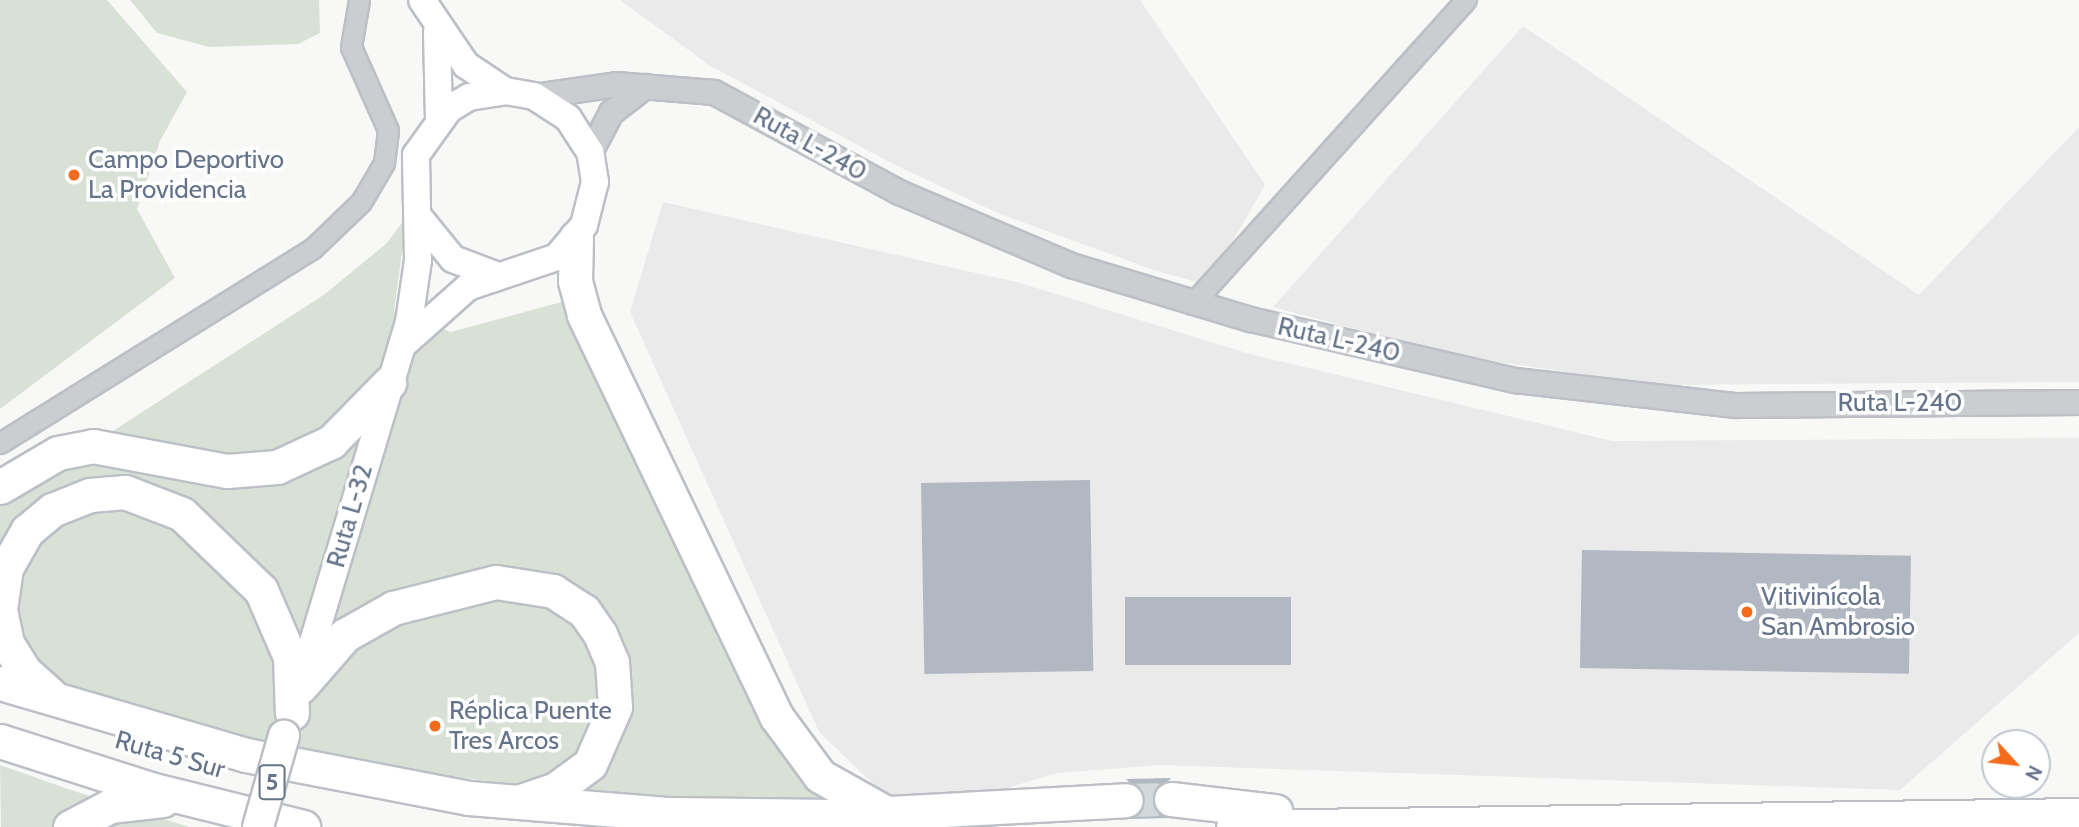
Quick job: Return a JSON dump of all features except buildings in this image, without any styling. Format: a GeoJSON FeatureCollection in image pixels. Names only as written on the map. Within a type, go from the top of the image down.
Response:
{"type":"FeatureCollection","features":[{"type":"Feature","properties":{"kind":"highway"},"geometry":{"type":"LineString","coordinates":[[576,238],[584,315],[776,716],[799,754],[830,785],[894,813]]}},
{"type":"Feature","properties":{"kind":"highway"},"geometry":{"type":"LineString","coordinates":[[0,487],[58,453],[93,446],[227,471],[277,467],[331,442],[389,383]]}},
{"type":"Feature","properties":{"kind":"highway"},"geometry":{"type":"LineString","coordinates":[[63,703],[38,687],[12,652],[0,609],[2,578],[15,547],[41,517],[80,498],[125,492],[182,514],[261,590],[290,657],[292,712]]}},
{"type":"Feature","properties":{"kind":"highway"},"geometry":{"type":"LineString","coordinates":[[292,712],[345,635],[393,608],[496,582],[533,584],[561,595],[590,619],[609,652],[613,719],[583,771],[556,789],[516,803]]}},
{"type":"Feature","properties":{"kind":"highway"},"geometry":{"type":"LineString","coordinates":[[0,682],[63,703],[299,768],[516,803],[670,814],[894,813],[1126,800]]}},
{"type":"Feature","properties":{"kind":"highway","name":"Ruta 5 Sur"},"geometry":{"type":"LineString","coordinates":[[0,701],[276,783],[420,811],[551,827]]}},
{"type":"Feature","properties":{"kind":"highway","name":"Ruta 5 Sur"},"geometry":{"type":"LineString","coordinates":[[0,741],[190,800],[303,827]]}},
{"type":"Feature","properties":{"kind":"highway"},"geometry":{"type":"LineString","coordinates":[[1171,799],[1250,806],[1325,825]]}},
{"type":"Feature","properties":{"kind":"highway"},"geometry":{"type":"LineString","coordinates":[[70,827],[110,806],[190,800]]}},
{"type":"Feature","properties":{"kind":"highway"},"geometry":{"type":"LineString","coordinates":[[1233,827],[2079,815]]}},
{"type":"Feature","properties":{"kind":"main road","name":"Ruta L-32"},"geometry":{"type":"LineString","coordinates":[[402,346],[437,308],[493,274],[545,264],[576,238],[593,197],[590,152],[568,118],[534,96],[505,91],[466,65],[436,27],[422,0]]}},
{"type":"Feature","properties":{"kind":"main road","name":"Ruta L-32"},"geometry":{"type":"LineString","coordinates":[[292,712],[402,346],[416,279],[417,214],[413,170],[439,117],[443,72],[436,27]]}},
{"type":"Feature","properties":{"kind":"main road"},"geometry":{"type":"LineString","coordinates":[[439,117],[470,97],[505,91]]}},
{"type":"Feature","properties":{"kind":"main road"},"geometry":{"type":"LineString","coordinates":[[417,214],[441,250],[493,274]]}},
{"type":"Feature","properties":{"kind":"main road"},"geometry":{"type":"LineString","coordinates":[[258,827],[292,712]]}},
{"type":"Feature","properties":{"kind":"street"},"geometry":{"type":"LineString","coordinates":[[0,443],[312,250],[361,202],[380,174],[388,130],[351,47],[359,0]]}},
{"type":"Feature","properties":{"kind":"street"},"geometry":{"type":"LineString","coordinates":[[1192,304],[1466,0]]}},
{"type":"Feature","properties":{"kind":"street","name":"Ruta L-240"},"geometry":{"type":"LineString","coordinates":[[534,96],[599,85],[687,86],[725,96],[860,173],[982,230],[1192,304],[1515,380],[1622,396],[1736,405],[2079,402]]}},
{"type":"Feature","properties":{"kind":"street"},"geometry":{"type":"LineString","coordinates":[[590,152],[611,113],[645,86]]}},
{"type":"Feature","properties":{"kind":"shaded area","name":"Campo Deportivo La Providencia"},"geometry":{"type":"Polygon","coordinates":[[[0,0],[107,0],[187,92],[160,141],[137,209],[175,278],[0,409],[0,0]]]}},
{"type":"Feature","properties":{"kind":"shaded area"},"geometry":{"type":"Polygon","coordinates":[[[130,0],[319,0],[320,33],[298,44],[209,47],[157,33],[130,0]]]}},
{"type":"Feature","properties":{"kind":"shaded area"},"geometry":{"type":"Polygon","coordinates":[[[620,0],[1140,0],[1265,185],[1207,285],[1154,270],[1000,214],[893,164],[709,65],[620,0]]]}},
{"type":"Feature","properties":{"kind":"shaded area"},"geometry":{"type":"Polygon","coordinates":[[[1523,26],[1919,295],[2079,127],[2079,382],[1654,385],[1452,355],[1273,307],[1523,26]]]}},
{"type":"Feature","properties":{"kind":"shaded area"},"geometry":{"type":"Polygon","coordinates":[[[663,202],[1020,283],[1250,354],[1612,441],[2079,438],[2079,633],[1900,790],[1162,765],[1057,773],[977,797],[887,797],[819,732],[630,312],[663,202]]]}},
{"type":"Feature","properties":{"kind":"shaded area"},"geometry":{"type":"Polygon","coordinates":[[[407,216],[394,311],[451,332],[565,301],[768,720],[850,807],[586,795],[315,757],[100,698],[0,660],[0,504],[325,294],[387,243],[407,216]]]}},
{"type":"Feature","properties":{"kind":"shaded area"},"geometry":{"type":"Polygon","coordinates":[[[0,765],[71,790],[189,827],[1,827],[0,765]]]}},
{"type":"Feature","properties":{"kind":"tunnel"},"geometry":{"type":"LineString","coordinates":[[1126,800],[1171,799]]}},
{"type":"Feature","properties":{"kind":"place","name":"Campo Deportivo La Providencia"},"geometry":{"type":"Point","coordinates":[74,175]}},
{"type":"Feature","properties":{"kind":"place","name":"Vitivinícola San Ambrosio"},"geometry":{"type":"Point","coordinates":[1747,612]}},
{"type":"Feature","properties":{"kind":"place","name":"Réplica Puente Tres Arcos"},"geometry":{"type":"Point","coordinates":[435,726]}}]}
